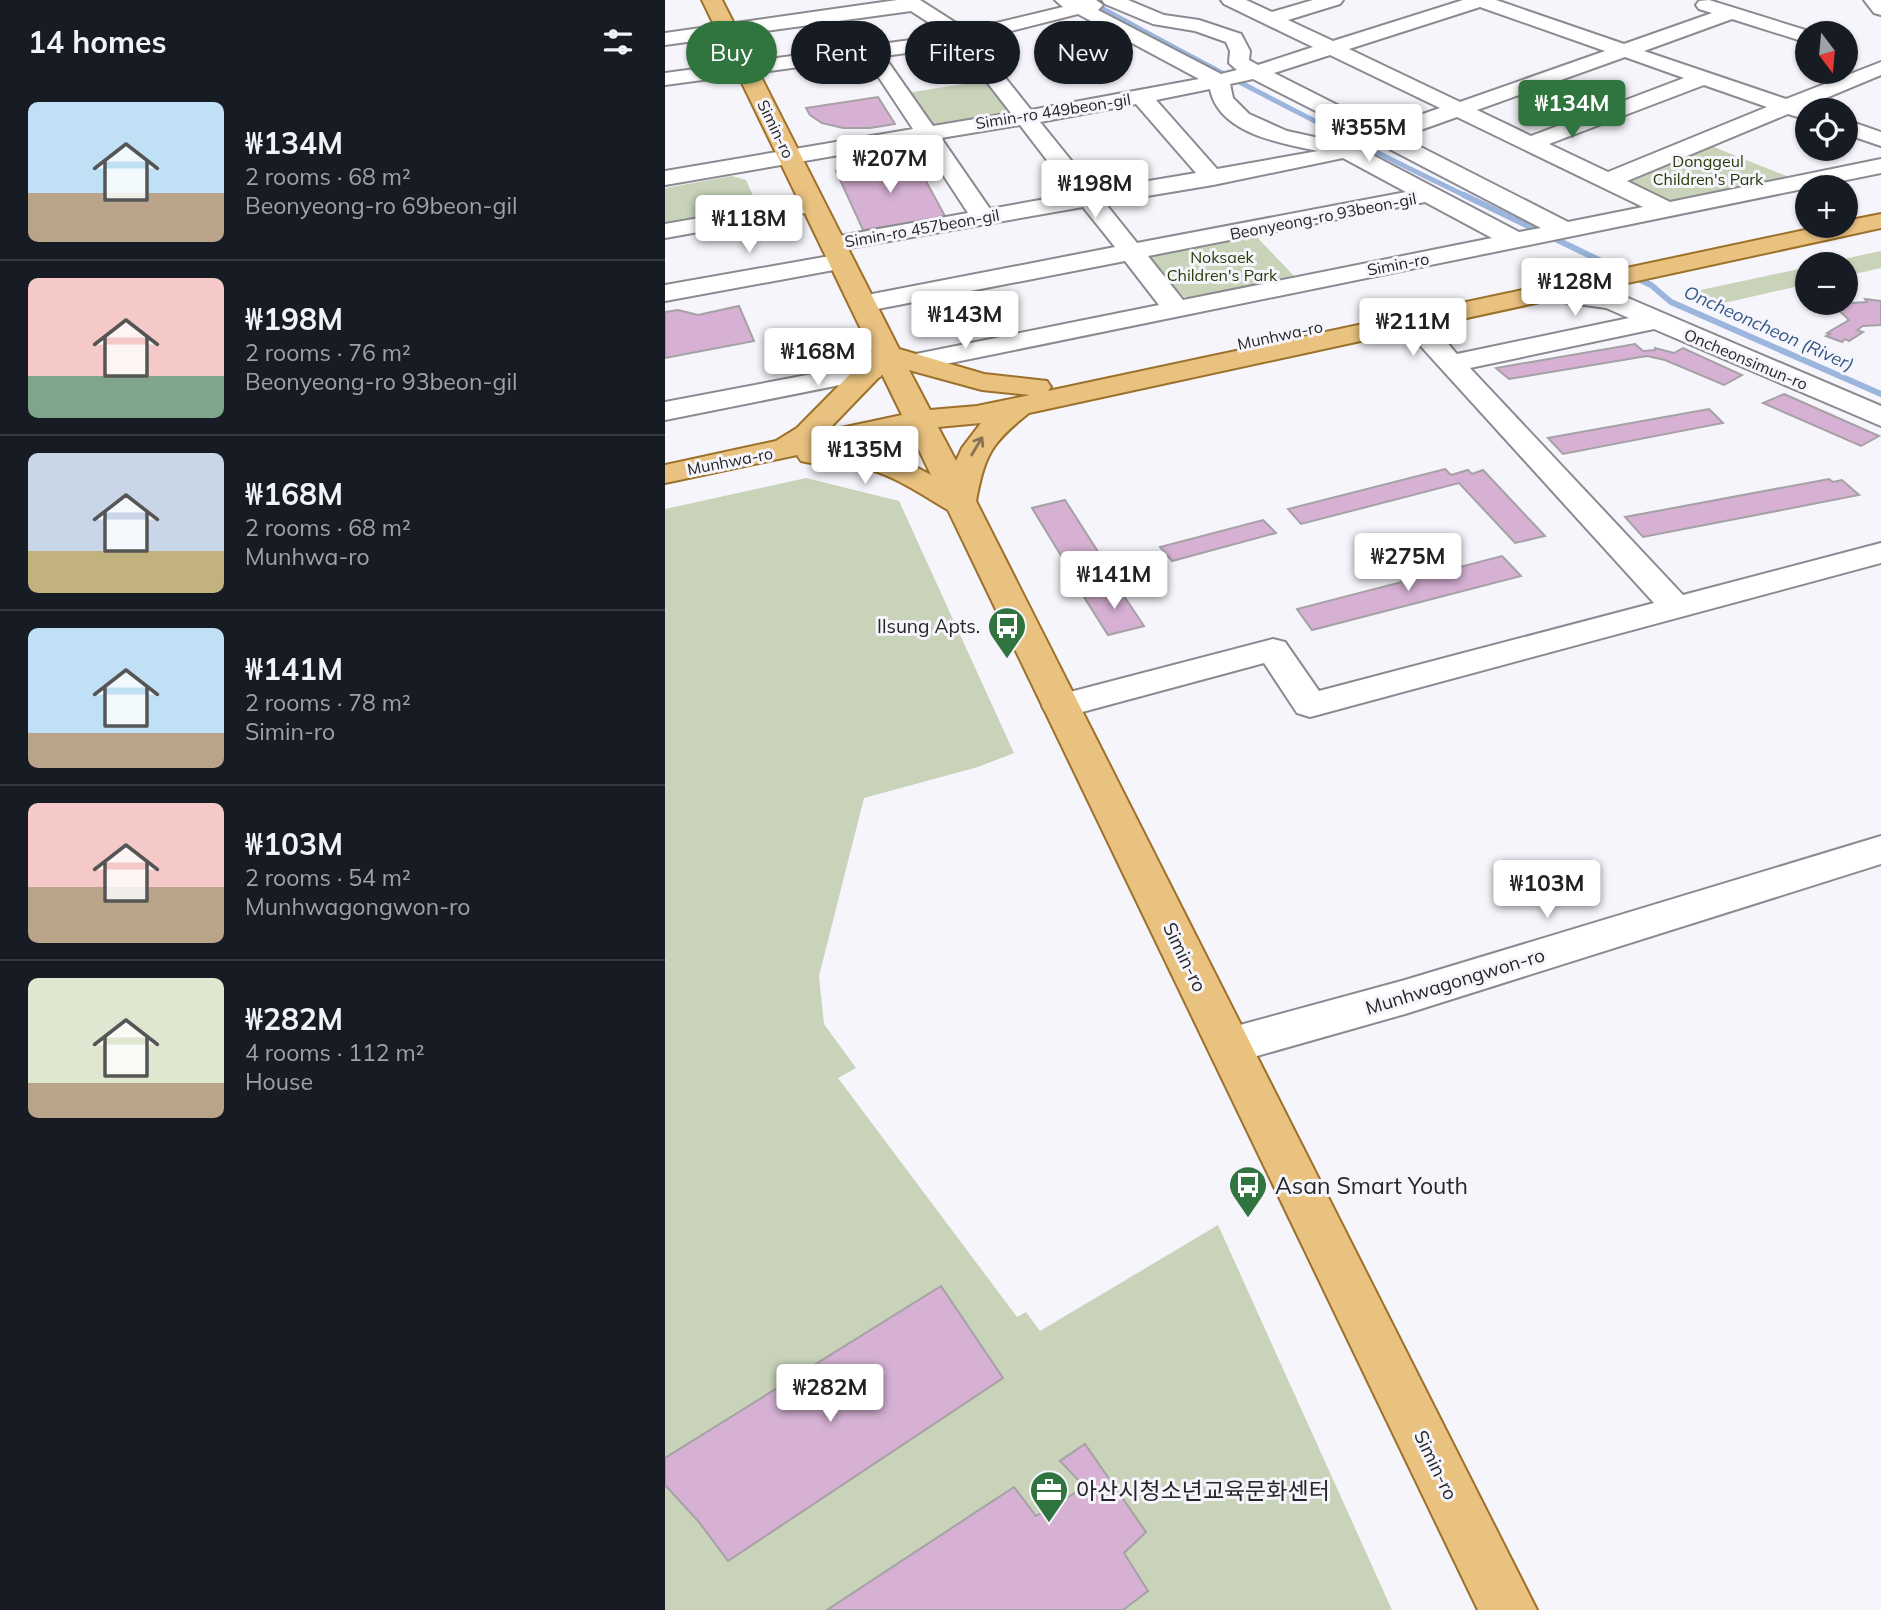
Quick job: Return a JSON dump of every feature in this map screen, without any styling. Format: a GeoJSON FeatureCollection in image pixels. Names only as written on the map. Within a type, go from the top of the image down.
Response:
{"type":"FeatureCollection","features":[{"type":"Feature","properties":{"kind":"main road","name":"Simin-ro"},"geometry":{"type":"LineString","coordinates":[[712,0],[722,21]]}},
{"type":"Feature","properties":{"kind":"main road","name":"Simin-ro"},"geometry":{"type":"LineString","coordinates":[[754,84],[862,304],[878,363],[919,420],[1508,1610]]}},
{"type":"Feature","properties":{"kind":"main road"},"geometry":{"type":"LineString","coordinates":[[1858,215],[1881,210]]}},
{"type":"Feature","properties":{"kind":"main road","name":"Munhwa-ro"},"geometry":{"type":"LineString","coordinates":[[1029,396],[1610,279],[1881,221]]}},
{"type":"Feature","properties":{"kind":"main road","name":"Munhwa-ro"},"geometry":{"type":"LineString","coordinates":[[665,474],[919,420],[967,402],[1029,396],[1610,279],[1795,229]]}},
{"type":"Feature","properties":{"kind":"main road"},"geometry":{"type":"LineString","coordinates":[[774,452],[807,434],[878,363],[916,362],[1029,396]]}},
{"type":"Feature","properties":{"kind":"main road"},"geometry":{"type":"LineString","coordinates":[[774,452],[857,457],[901,470],[960,504],[969,460],[987,431],[1029,396]]}},
{"type":"Feature","properties":{"kind":"street"},"geometry":{"type":"LineString","coordinates":[[1018,21],[1072,4],[1112,0],[1160,20],[1199,26],[1234,38],[1240,51],[1239,63],[1565,230]]}},
{"type":"Feature","properties":{"kind":"street"},"geometry":{"type":"LineString","coordinates":[[1231,0],[1666,209]]}},
{"type":"Feature","properties":{"kind":"street"},"geometry":{"type":"LineString","coordinates":[[1271,19],[1333,0]]}},
{"type":"Feature","properties":{"kind":"street"},"geometry":{"type":"LineString","coordinates":[[1256,72],[1480,0],[1795,110]]}},
{"type":"Feature","properties":{"kind":"street"},"geometry":{"type":"LineString","coordinates":[[1690,0],[1795,33]]}},
{"type":"Feature","properties":{"kind":"street"},"geometry":{"type":"LineString","coordinates":[[1874,0],[1881,9]]}},
{"type":"Feature","properties":{"kind":"street"},"geometry":{"type":"LineString","coordinates":[[777,23],[911,3],[938,21]]}},
{"type":"Feature","properties":{"kind":"street"},"geometry":{"type":"LineString","coordinates":[[1072,4],[1219,81],[1223,100],[1241,119],[1280,136],[1345,149],[1515,240]]}},
{"type":"Feature","properties":{"kind":"street","name":"Simin-ro 457beon-gil"},"geometry":{"type":"LineString","coordinates":[[665,293],[982,217],[1322,157],[1731,13]]}},
{"type":"Feature","properties":{"kind":"street"},"geometry":{"type":"LineString","coordinates":[[665,39],[686,36]]}},
{"type":"Feature","properties":{"kind":"street"},"geometry":{"type":"LineString","coordinates":[[1859,53],[1881,60]]}},
{"type":"Feature","properties":{"kind":"street"},"geometry":{"type":"LineString","coordinates":[[1822,98],[1881,68]]}},
{"type":"Feature","properties":{"kind":"street","name":"Simin-ro 449beon-gil"},"geometry":{"type":"LineString","coordinates":[[665,178],[1141,97],[1256,72]]}},
{"type":"Feature","properties":{"kind":"street"},"geometry":{"type":"LineString","coordinates":[[665,79],[686,76]]}},
{"type":"Feature","properties":{"kind":"street"},"geometry":{"type":"LineString","coordinates":[[1529,144],[1703,78]]}},
{"type":"Feature","properties":{"kind":"street"},"geometry":{"type":"LineString","coordinates":[[891,82],[982,217]]}},
{"type":"Feature","properties":{"kind":"street"},"geometry":{"type":"LineString","coordinates":[[1000,84],[1177,309]]}},
{"type":"Feature","properties":{"kind":"street","name":"Simin-ro 449beon-gil"},"geometry":{"type":"LineString","coordinates":[[1141,97],[1213,178]]}},
{"type":"Feature","properties":{"kind":"street"},"geometry":{"type":"LineString","coordinates":[[1607,181],[1795,112]]}},
{"type":"Feature","properties":{"kind":"street"},"geometry":{"type":"LineString","coordinates":[[1858,131],[1881,139]]}},
{"type":"Feature","properties":{"kind":"street","name":"Simin-ro"},"geometry":{"type":"LineString","coordinates":[[916,362],[1881,166]]}},
{"type":"Feature","properties":{"kind":"street","name":"Beonyeong-ro 93beon-gil"},"geometry":{"type":"LineString","coordinates":[[1133,253],[1430,194]]}},
{"type":"Feature","properties":{"kind":"street"},"geometry":{"type":"LineString","coordinates":[[665,231],[813,205]]}},
{"type":"Feature","properties":{"kind":"street"},"geometry":{"type":"LineString","coordinates":[[862,304],[1133,253]]}},
{"type":"Feature","properties":{"kind":"street","name":"Oncheonsimun-ro"},"geometry":{"type":"LineString","coordinates":[[1610,279],[1657,320],[1881,417]]}},
{"type":"Feature","properties":{"kind":"street"},"geometry":{"type":"LineString","coordinates":[[1410,320],[1677,607]]}},
{"type":"Feature","properties":{"kind":"street"},"geometry":{"type":"LineString","coordinates":[[1450,364],[1657,320]]}},
{"type":"Feature","properties":{"kind":"street"},"geometry":{"type":"LineString","coordinates":[[665,411],[878,363]]}},
{"type":"Feature","properties":{"kind":"street"},"geometry":{"type":"LineString","coordinates":[[1060,706],[1273,650],[1310,705],[1881,553]]}},
{"type":"Feature","properties":{"kind":"street","name":"Munhwagongwon-ro"},"geometry":{"type":"LineString","coordinates":[[1229,1046],[1405,997],[1881,850]]}},
{"type":"Feature","properties":{"kind":"green space"},"geometry":{"type":"Polygon","coordinates":[[[964,84],[993,84],[1014,110],[1009,115],[938,126],[927,123],[906,93],[964,84]]]}},
{"type":"Feature","properties":{"kind":"green space","name":"Donggeul Children's Park"},"geometry":{"type":"Polygon","coordinates":[[[1709,145],[1794,179],[1680,201],[1659,199],[1625,183],[1624,178],[1709,145]]]}},
{"type":"Feature","properties":{"kind":"green space"},"geometry":{"type":"Polygon","coordinates":[[[732,176],[746,180],[756,202],[747,210],[665,225],[665,188],[732,176]]]}},
{"type":"Feature","properties":{"kind":"green space","name":"Noksaek Children's Park"},"geometry":{"type":"Polygon","coordinates":[[[1254,234],[1295,277],[1191,298],[1181,296],[1149,257],[1152,253],[1254,234]]]}},
{"type":"Feature","properties":{"kind":"green space"},"geometry":{"type":"Polygon","coordinates":[[[1881,251],[1881,268],[1858,273],[1858,256],[1881,251]]]}},
{"type":"Feature","properties":{"kind":"green space"},"geometry":{"type":"Polygon","coordinates":[[[1795,270],[1795,287],[1724,303],[1696,291],[1795,270]]]}},
{"type":"Feature","properties":{"kind":"green space"},"geometry":{"type":"Polygon","coordinates":[[[806,478],[899,501],[1014,753],[978,767],[864,798],[819,976],[824,1024],[856,1068],[838,1078],[1017,1317],[1026,1312],[1040,1331],[1218,1225],[1392,1610],[665,1610],[665,509],[806,478]]]}},
{"type":"Feature","properties":{"kind":"building"},"geometry":{"type":"Polygon","coordinates":[[[878,97],[895,124],[843,128],[822,123],[810,115],[806,108],[878,97]]]}},
{"type":"Feature","properties":{"kind":"building"},"geometry":{"type":"Polygon","coordinates":[[[914,159],[946,218],[863,230],[836,171],[914,159]]]}},
{"type":"Feature","properties":{"kind":"building"},"geometry":{"type":"Polygon","coordinates":[[[1865,299],[1881,301],[1881,325],[1863,326],[1857,330],[1863,332],[1849,341],[1845,339],[1842,342],[1826,336],[1849,320],[1844,315],[1858,315],[1858,303],[1867,302],[1865,299]]]}},
{"type":"Feature","properties":{"kind":"building"},"geometry":{"type":"Polygon","coordinates":[[[739,306],[754,341],[665,358],[665,312],[678,310],[698,315],[739,306]]]}},
{"type":"Feature","properties":{"kind":"building"},"geometry":{"type":"Polygon","coordinates":[[[1635,344],[1643,351],[1655,348],[1674,353],[1683,348],[1742,375],[1724,385],[1665,360],[1647,356],[1509,379],[1496,368],[1635,344]]]}},
{"type":"Feature","properties":{"kind":"building"},"geometry":{"type":"Polygon","coordinates":[[[1784,394],[1879,436],[1861,446],[1763,403],[1784,394]]]}},
{"type":"Feature","properties":{"kind":"building"},"geometry":{"type":"Polygon","coordinates":[[[1709,409],[1723,423],[1563,454],[1548,438],[1709,409]]]}},
{"type":"Feature","properties":{"kind":"building"},"geometry":{"type":"Polygon","coordinates":[[[1445,469],[1451,475],[1468,470],[1472,474],[1483,470],[1545,536],[1515,543],[1459,483],[1301,524],[1288,509],[1445,469]]]}},
{"type":"Feature","properties":{"kind":"building"},"geometry":{"type":"Polygon","coordinates":[[[1829,479],[1833,482],[1842,480],[1859,495],[1643,537],[1625,517],[1829,479]]]}},
{"type":"Feature","properties":{"kind":"building"},"geometry":{"type":"Polygon","coordinates":[[[1065,500],[1102,558],[1068,567],[1032,508],[1065,500]]]}},
{"type":"Feature","properties":{"kind":"building"},"geometry":{"type":"Polygon","coordinates":[[[1263,520],[1276,533],[1172,561],[1160,547],[1263,520]]]}},
{"type":"Feature","properties":{"kind":"building"},"geometry":{"type":"Polygon","coordinates":[[[1502,556],[1521,576],[1312,630],[1297,609],[1502,556]]]}},
{"type":"Feature","properties":{"kind":"building"},"geometry":{"type":"Polygon","coordinates":[[[1118,587],[1144,626],[1108,635],[1084,597],[1118,587]]]}},
{"type":"Feature","properties":{"kind":"building"},"geometry":{"type":"Polygon","coordinates":[[[941,1286],[1003,1378],[728,1561],[699,1522],[665,1485],[665,1458],[941,1286]]]}},
{"type":"Feature","properties":{"kind":"building","name":"아산시청소년교육문화센터"},"geometry":{"type":"Polygon","coordinates":[[[1085,1444],[1146,1532],[1124,1553],[1148,1591],[1123,1610],[827,1610],[1014,1487],[1036,1516],[1085,1487],[1060,1461],[1085,1444]]]}},
{"type":"Feature","properties":{"kind":"waterway","name":"Oncheoncheon (River)"},"geometry":{"type":"LineString","coordinates":[[1087,0],[1276,101],[1468,197]]}},
{"type":"Feature","properties":{"kind":"waterway","name":"Oncheoncheon (River)"},"geometry":{"type":"LineString","coordinates":[[1464,195],[1651,285],[1671,302],[1881,394]]}},
{"type":"Feature","properties":{"kind":"place","name":"Ilsung Apts."},"geometry":{"type":"Point","coordinates":[1007,660]}},
{"type":"Feature","properties":{"kind":"place","name":"Asan Smart Youth"},"geometry":{"type":"Point","coordinates":[1248,1219]}},
{"type":"Feature","properties":{"kind":"place","name":"아산시청소년교육문화센터"},"geometry":{"type":"Point","coordinates":[1049,1524]}}]}
